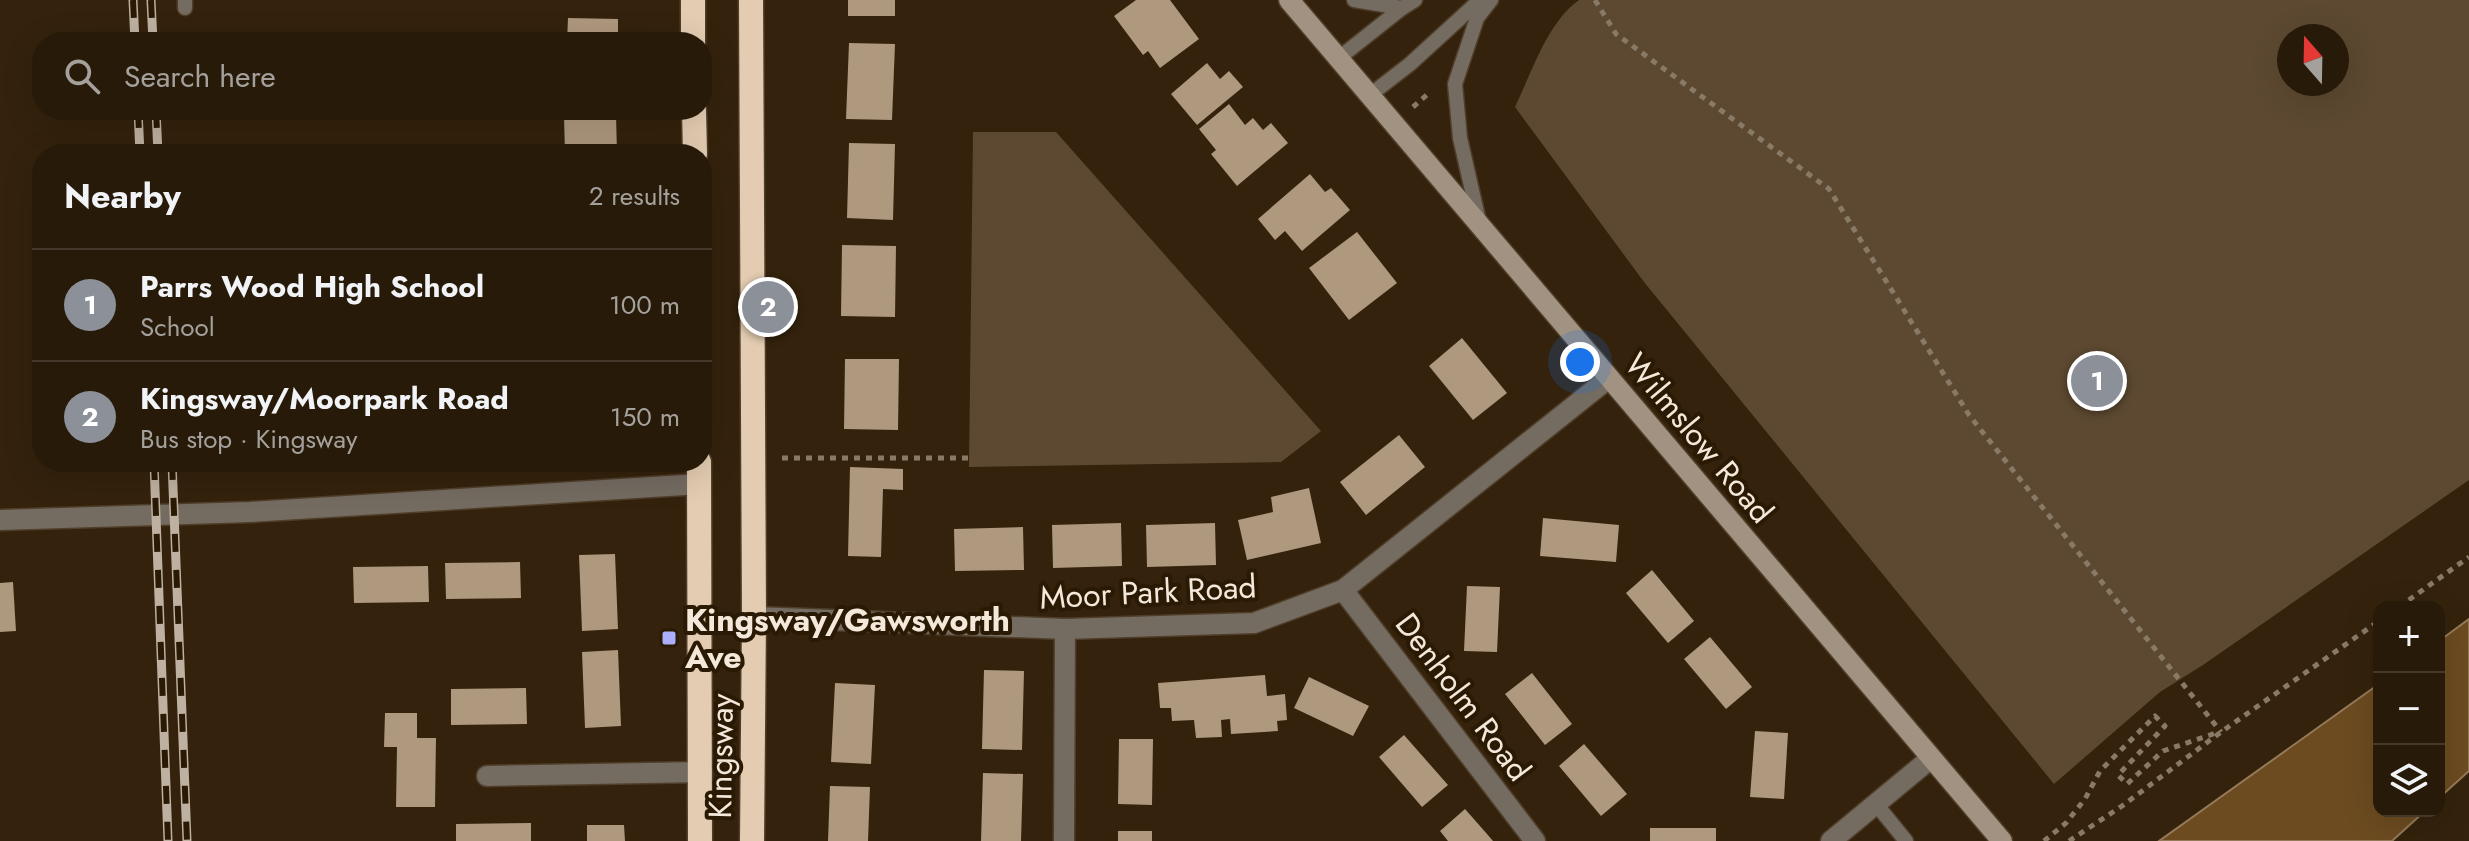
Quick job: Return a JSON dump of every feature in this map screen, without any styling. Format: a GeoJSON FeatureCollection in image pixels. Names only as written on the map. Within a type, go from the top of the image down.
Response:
{"type":"FeatureCollection","features":[{"type":"Feature","properties":{"kind":"highway"},"geometry":{"type":"LineString","coordinates":[[693,0],[693,32]]}},
{"type":"Feature","properties":{"kind":"highway","name":"Kingsway"},"geometry":{"type":"LineString","coordinates":[[751,0],[752,841]]}},
{"type":"Feature","properties":{"kind":"highway"},"geometry":{"type":"LineString","coordinates":[[694,120],[695,144]]}},
{"type":"Feature","properties":{"kind":"highway","name":"Kingsway"},"geometry":{"type":"LineString","coordinates":[[699,473],[700,841]]}},
{"type":"Feature","properties":{"kind":"main road","name":"Wilmslow Road"},"geometry":{"type":"LineString","coordinates":[[1289,0],[2002,841]]}},
{"type":"Feature","properties":{"kind":"street","name":"Moor Park Road"},"geometry":{"type":"LineString","coordinates":[[754,617],[1065,629],[1254,623],[1343,590],[1609,378]]}},
{"type":"Feature","properties":{"kind":"street"},"geometry":{"type":"LineString","coordinates":[[0,520],[250,512],[699,473]]}},
{"type":"Feature","properties":{"kind":"street","name":"Denholm Road"},"geometry":{"type":"LineString","coordinates":[[1343,590],[1535,841]]}},
{"type":"Feature","properties":{"kind":"street"},"geometry":{"type":"LineString","coordinates":[[1064,841],[1065,629]]}},
{"type":"Feature","properties":{"kind":"street"},"geometry":{"type":"LineString","coordinates":[[1841,838],[1930,759]]}},
{"type":"Feature","properties":{"kind":"street"},"geometry":{"type":"LineString","coordinates":[[487,776],[702,772]]}},
{"type":"Feature","properties":{"kind":"lane"},"geometry":{"type":"LineString","coordinates":[[1354,0],[1402,8]]}},
{"type":"Feature","properties":{"kind":"lane"},"geometry":{"type":"LineString","coordinates":[[1339,58],[1415,0]]}},
{"type":"Feature","properties":{"kind":"lane"},"geometry":{"type":"LineString","coordinates":[[1370,95],[1410,64],[1480,0]]}},
{"type":"Feature","properties":{"kind":"lane"},"geometry":{"type":"LineString","coordinates":[[1479,224],[1460,138],[1455,84],[1477,18],[1491,0]]}},
{"type":"Feature","properties":{"kind":"lane"},"geometry":{"type":"LineString","coordinates":[[1876,804],[1906,841]]}},
{"type":"Feature","properties":{"kind":"path"},"geometry":{"type":"LineString","coordinates":[[1595,0],[1616,34],[1829,189],[1969,415],[2221,732]]}},
{"type":"Feature","properties":{"kind":"path"},"geometry":{"type":"LineString","coordinates":[[752,458],[969,458]]}},
{"type":"Feature","properties":{"kind":"path"},"geometry":{"type":"LineString","coordinates":[[2407,601],[2469,557]]}},
{"type":"Feature","properties":{"kind":"path"},"geometry":{"type":"LineString","coordinates":[[2069,841],[2373,625]]}},
{"type":"Feature","properties":{"kind":"path"},"geometry":{"type":"LineString","coordinates":[[2044,841],[2066,823],[2085,799],[2100,771],[2155,716],[2165,726],[2118,775],[2127,784],[2163,751],[2221,732]]}},
{"type":"Feature","properties":{"kind":"shaded area"},"geometry":{"type":"Polygon","coordinates":[[[1579,0],[2469,0],[2469,480],[2160,692],[2054,784],[1644,282],[1515,107],[1541,49],[1558,22],[1579,0]]]}},
{"type":"Feature","properties":{"kind":"shaded area"},"geometry":{"type":"Polygon","coordinates":[[[973,132],[1056,132],[1321,431],[1281,462],[969,467],[973,132]]]}},
{"type":"Feature","properties":{"kind":"shaded area"},"geometry":{"type":"Polygon","coordinates":[[[2469,619],[2469,771],[2445,793],[2445,673],[2445,637],[2469,619]]]}},
{"type":"Feature","properties":{"kind":"shaded area"},"geometry":{"type":"Polygon","coordinates":[[[2373,688],[2373,817],[2418,817],[2392,841],[2159,841],[2373,688]]]}},
{"type":"Feature","properties":{"kind":"building"},"geometry":{"type":"Polygon","coordinates":[[[848,0],[895,0],[895,16],[848,16],[848,0]]]}},
{"type":"Feature","properties":{"kind":"building"},"geometry":{"type":"Polygon","coordinates":[[[1136,0],[1170,0],[1199,39],[1160,68],[1148,51],[1143,55],[1114,16],[1136,0]]]}},
{"type":"Feature","properties":{"kind":"building"},"geometry":{"type":"Polygon","coordinates":[[[568,18],[618,19],[618,32],[567,32],[568,18]]]}},
{"type":"Feature","properties":{"kind":"building"},"geometry":{"type":"Polygon","coordinates":[[[849,43],[895,44],[892,120],[846,119],[849,43]]]}},
{"type":"Feature","properties":{"kind":"building"},"geometry":{"type":"Polygon","coordinates":[[[1207,63],[1220,79],[1229,71],[1243,87],[1197,125],[1171,94],[1207,63]]]}},
{"type":"Feature","properties":{"kind":"building"},"geometry":{"type":"Polygon","coordinates":[[[1229,104],[1245,125],[1253,118],[1263,130],[1271,123],[1288,143],[1237,186],[1211,154],[1216,150],[1199,129],[1229,104]]]}},
{"type":"Feature","properties":{"kind":"building"},"geometry":{"type":"Polygon","coordinates":[[[564,120],[616,120],[617,144],[565,144],[564,120]]]}},
{"type":"Feature","properties":{"kind":"building"},"geometry":{"type":"Polygon","coordinates":[[[849,143],[895,144],[893,220],[847,218],[849,143]]]}},
{"type":"Feature","properties":{"kind":"building"},"geometry":{"type":"Polygon","coordinates":[[[1310,174],[1325,192],[1331,188],[1350,210],[1302,251],[1285,231],[1275,240],[1258,219],[1310,174]]]}},
{"type":"Feature","properties":{"kind":"building"},"geometry":{"type":"Polygon","coordinates":[[[1357,232],[1397,283],[1349,320],[1309,268],[1357,232]]]}},
{"type":"Feature","properties":{"kind":"building"},"geometry":{"type":"Polygon","coordinates":[[[842,245],[896,246],[895,317],[841,316],[842,245]]]}},
{"type":"Feature","properties":{"kind":"building"},"geometry":{"type":"Polygon","coordinates":[[[1462,338],[1507,393],[1473,420],[1429,366],[1462,338]]]}},
{"type":"Feature","properties":{"kind":"building"},"geometry":{"type":"Polygon","coordinates":[[[845,359],[899,359],[898,430],[844,429],[845,359]]]}},
{"type":"Feature","properties":{"kind":"building"},"geometry":{"type":"Polygon","coordinates":[[[1399,435],[1425,467],[1366,515],[1340,482],[1399,435]]]}},
{"type":"Feature","properties":{"kind":"building"},"geometry":{"type":"Polygon","coordinates":[[[850,467],[903,469],[903,490],[883,489],[881,557],[848,556],[850,467]]]}},
{"type":"Feature","properties":{"kind":"building"},"geometry":{"type":"Polygon","coordinates":[[[1309,488],[1321,543],[1247,560],[1238,520],[1273,512],[1271,497],[1309,488]]]}},
{"type":"Feature","properties":{"kind":"building"},"geometry":{"type":"Polygon","coordinates":[[[1543,518],[1619,525],[1616,562],[1540,556],[1543,518]]]}},
{"type":"Feature","properties":{"kind":"building"},"geometry":{"type":"Polygon","coordinates":[[[1121,523],[1122,566],[1053,568],[1052,525],[1121,523]]]}},
{"type":"Feature","properties":{"kind":"building"},"geometry":{"type":"Polygon","coordinates":[[[1215,523],[1216,565],[1147,567],[1146,525],[1215,523]]]}},
{"type":"Feature","properties":{"kind":"building"},"geometry":{"type":"Polygon","coordinates":[[[1023,527],[1024,570],[955,571],[954,529],[1023,527]]]}},
{"type":"Feature","properties":{"kind":"building"},"geometry":{"type":"Polygon","coordinates":[[[615,554],[618,629],[582,631],[579,555],[615,554]]]}},
{"type":"Feature","properties":{"kind":"building"},"geometry":{"type":"Polygon","coordinates":[[[520,562],[521,598],[446,599],[445,563],[520,562]]]}},
{"type":"Feature","properties":{"kind":"building"},"geometry":{"type":"Polygon","coordinates":[[[428,566],[429,602],[354,603],[353,567],[428,566]]]}},
{"type":"Feature","properties":{"kind":"building"},"geometry":{"type":"Polygon","coordinates":[[[1652,570],[1694,621],[1668,643],[1626,593],[1652,570]]]}},
{"type":"Feature","properties":{"kind":"building"},"geometry":{"type":"Polygon","coordinates":[[[13,582],[16,631],[0,632],[0,583],[13,582]]]}},
{"type":"Feature","properties":{"kind":"building"},"geometry":{"type":"Polygon","coordinates":[[[1467,586],[1500,587],[1497,652],[1464,651],[1467,586]]]}},
{"type":"Feature","properties":{"kind":"building"},"geometry":{"type":"Polygon","coordinates":[[[1710,637],[1752,687],[1726,709],[1684,659],[1710,637]]]}},
{"type":"Feature","properties":{"kind":"building"},"geometry":{"type":"Polygon","coordinates":[[[618,650],[621,726],[585,728],[582,652],[618,650]]]}},
{"type":"Feature","properties":{"kind":"building"},"geometry":{"type":"Polygon","coordinates":[[[984,670],[1024,671],[1022,750],[982,749],[984,670]]]}},
{"type":"Feature","properties":{"kind":"building"},"geometry":{"type":"Polygon","coordinates":[[[1532,673],[1572,724],[1545,745],[1505,694],[1532,673]]]}},
{"type":"Feature","properties":{"kind":"building"},"geometry":{"type":"Polygon","coordinates":[[[1265,675],[1267,696],[1285,694],[1287,720],[1277,721],[1278,731],[1231,734],[1230,719],[1221,720],[1222,737],[1196,738],[1194,720],[1172,721],[1171,708],[1160,708],[1158,683],[1265,675]]]}},
{"type":"Feature","properties":{"kind":"building"},"geometry":{"type":"Polygon","coordinates":[[[1309,677],[1369,706],[1353,736],[1294,708],[1309,677]]]}},
{"type":"Feature","properties":{"kind":"building"},"geometry":{"type":"Polygon","coordinates":[[[835,683],[875,685],[871,764],[831,762],[835,683]]]}},
{"type":"Feature","properties":{"kind":"building"},"geometry":{"type":"Polygon","coordinates":[[[526,688],[527,724],[451,725],[451,689],[526,688]]]}},
{"type":"Feature","properties":{"kind":"building"},"geometry":{"type":"Polygon","coordinates":[[[385,713],[417,713],[417,738],[436,738],[435,807],[396,807],[397,747],[384,747],[385,713]]]}},
{"type":"Feature","properties":{"kind":"building"},"geometry":{"type":"Polygon","coordinates":[[[1755,731],[1788,733],[1784,799],[1750,797],[1755,731]]]}},
{"type":"Feature","properties":{"kind":"building"},"geometry":{"type":"Polygon","coordinates":[[[1404,735],[1448,785],[1422,807],[1379,757],[1404,735]]]}},
{"type":"Feature","properties":{"kind":"building"},"geometry":{"type":"Polygon","coordinates":[[[1119,739],[1153,739],[1152,805],[1118,804],[1119,739]]]}},
{"type":"Feature","properties":{"kind":"building"},"geometry":{"type":"Polygon","coordinates":[[[1584,744],[1627,794],[1601,816],[1559,766],[1584,744]]]}},
{"type":"Feature","properties":{"kind":"building"},"geometry":{"type":"Polygon","coordinates":[[[983,773],[1023,774],[1021,841],[981,841],[983,773]]]}},
{"type":"Feature","properties":{"kind":"building"},"geometry":{"type":"Polygon","coordinates":[[[830,786],[870,787],[868,841],[828,841],[830,786]]]}},
{"type":"Feature","properties":{"kind":"building"},"geometry":{"type":"Polygon","coordinates":[[[1465,809],[1493,841],[1448,841],[1440,831],[1465,809]]]}},
{"type":"Feature","properties":{"kind":"building"},"geometry":{"type":"Polygon","coordinates":[[[531,823],[531,841],[456,841],[456,824],[531,823]]]}},
{"type":"Feature","properties":{"kind":"building"},"geometry":{"type":"Polygon","coordinates":[[[587,825],[624,825],[625,841],[587,841],[587,825]]]}},
{"type":"Feature","properties":{"kind":"building"},"geometry":{"type":"Polygon","coordinates":[[[1650,828],[1716,828],[1716,841],[1650,841],[1650,828]]]}},
{"type":"Feature","properties":{"kind":"building"},"geometry":{"type":"Polygon","coordinates":[[[1118,831],[1152,831],[1152,841],[1118,841],[1118,831]]]}},
{"type":"Feature","properties":{"kind":"railway"},"geometry":{"type":"LineString","coordinates":[[133,0],[135,32]]}},
{"type":"Feature","properties":{"kind":"railway"},"geometry":{"type":"LineString","coordinates":[[151,0],[153,32]]}},
{"type":"Feature","properties":{"kind":"railway"},"geometry":{"type":"LineString","coordinates":[[138,120],[140,144]]}},
{"type":"Feature","properties":{"kind":"railway"},"geometry":{"type":"LineString","coordinates":[[156,120],[158,144]]}},
{"type":"Feature","properties":{"kind":"railway"},"geometry":{"type":"LineString","coordinates":[[154,472],[168,841]]}},
{"type":"Feature","properties":{"kind":"railway"},"geometry":{"type":"LineString","coordinates":[[172,472],[187,841]]}},
{"type":"Feature","properties":{"kind":"place","name":"Kingsway/Moorpark Road"},"geometry":{"type":"Point","coordinates":[768,307]}},
{"type":"Feature","properties":{"kind":"place","name":"Parrs Wood High School"},"geometry":{"type":"Point","coordinates":[2097,381]}},
{"type":"Feature","properties":{"kind":"place","name":"Kingsway/Gawsworth Ave"},"geometry":{"type":"Point","coordinates":[669,638]}}]}
